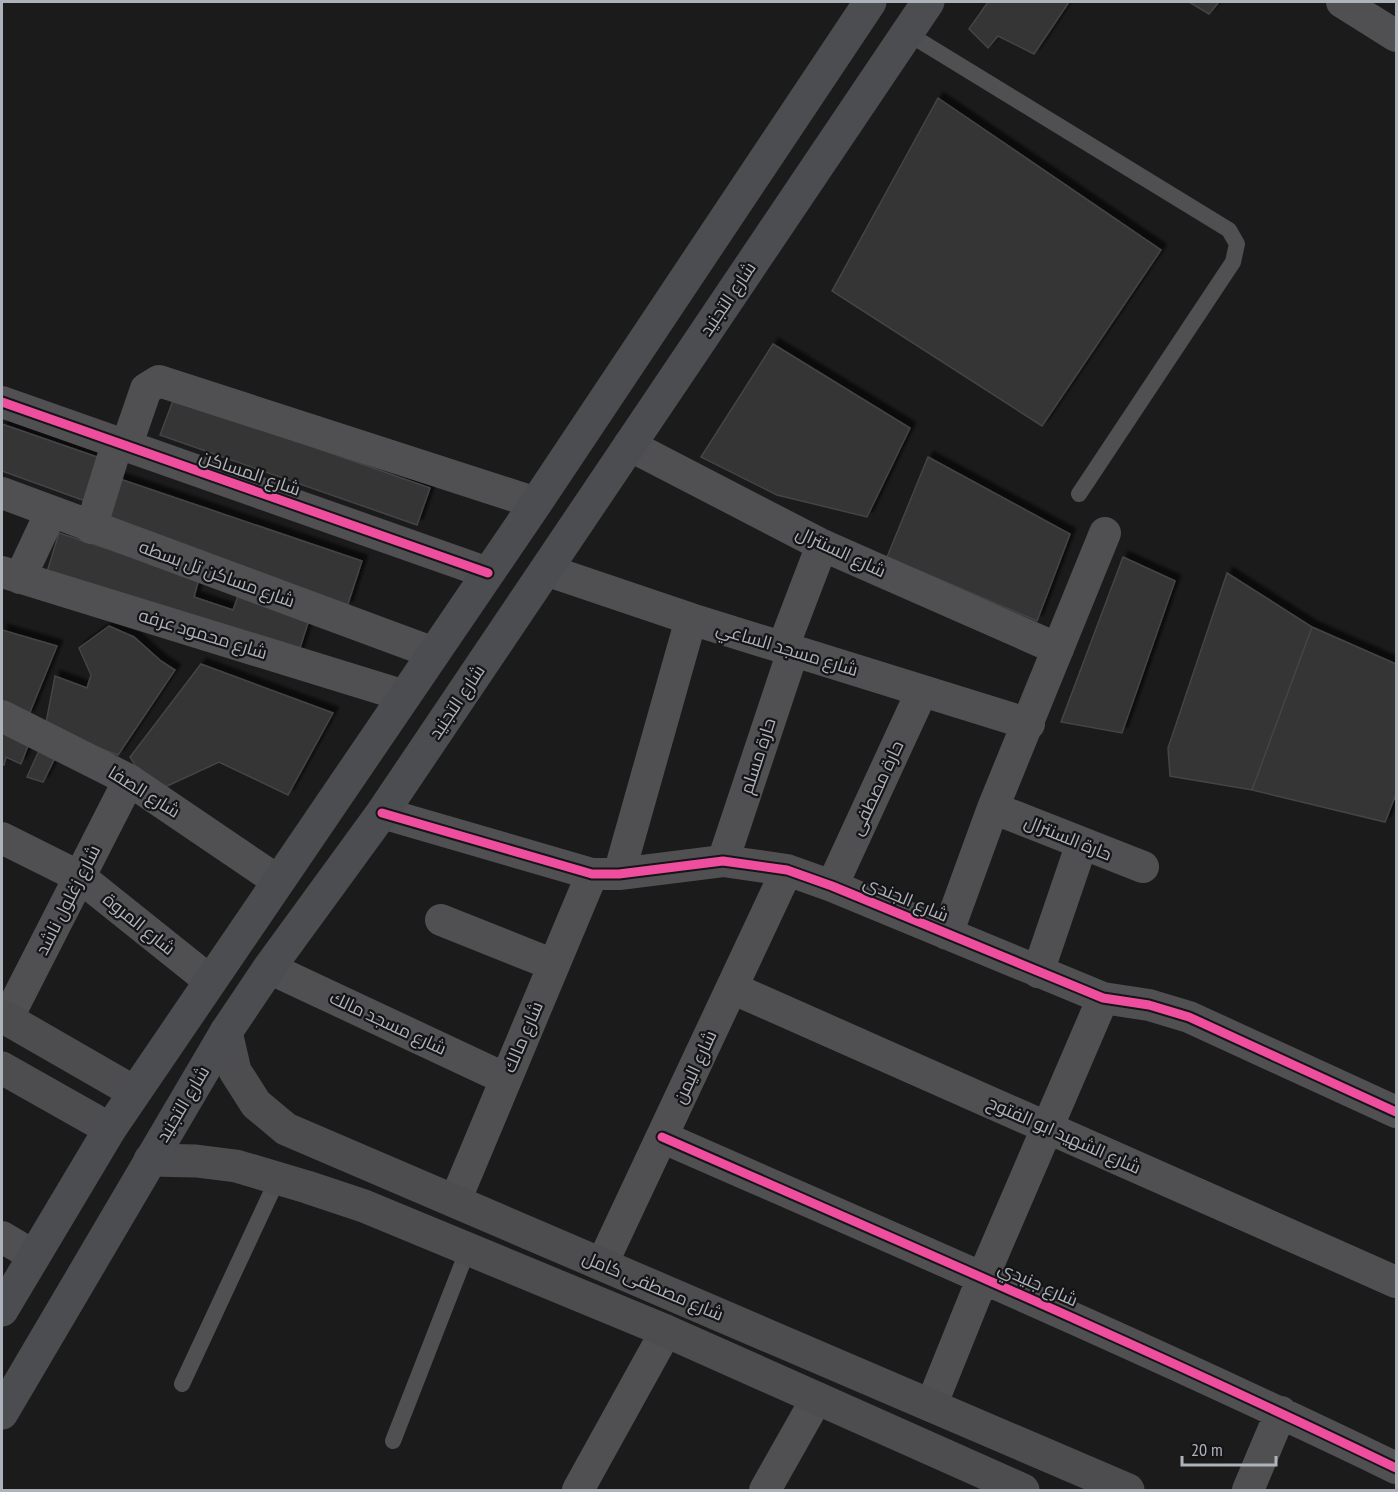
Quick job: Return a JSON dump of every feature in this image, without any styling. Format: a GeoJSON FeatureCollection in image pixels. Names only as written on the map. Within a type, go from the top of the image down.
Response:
{"type":"FeatureCollection","features":[{"type":"Feature","properties":{"kind":"highway"},"geometry":{"type":"LineString","coordinates":[[2,1310],[134,1092],[536,503],[870,2]]}},
{"type":"Feature","properties":{"kind":"highway","name":"شارع التجنيد"},"geometry":{"type":"LineString","coordinates":[[2,1413],[226,1032],[269,968],[382,813],[928,2]]}},
{"type":"Feature","properties":{"kind":"main road"},"geometry":{"type":"LineString","coordinates":[[4,1018],[134,1092]]}},
{"type":"Feature","properties":{"kind":"main road","name":"شارع مصطفى كامل"},"geometry":{"type":"LineString","coordinates":[[226,1032],[235,1071],[256,1104],[286,1129],[1128,1491]]}},
{"type":"Feature","properties":{"kind":"main road"},"geometry":{"type":"LineString","coordinates":[[2,1068],[110,1129]]}},
{"type":"Feature","properties":{"kind":"main road","name":"شارع مصطفى كامل"},"geometry":{"type":"LineString","coordinates":[[150,1160],[196,1161],[236,1166],[364,1206],[666,1331],[818,1398],[916,1442],[986,1483],[1023,1491]]}},
{"type":"Feature","properties":{"kind":"main road"},"geometry":{"type":"LineString","coordinates":[[454,1244],[455,1202]]}},
{"type":"Feature","properties":{"kind":"main road"},"geometry":{"type":"LineString","coordinates":[[916,1442],[931,1406]]}},
{"type":"Feature","properties":{"kind":"street"},"geometry":{"type":"LineString","coordinates":[[1342,2],[1396,36]]}},
{"type":"Feature","properties":{"kind":"street"},"geometry":{"type":"LineString","coordinates":[[92,528],[122,446],[147,389],[159,381],[536,503]]}},
{"type":"Feature","properties":{"kind":"street","name":"شارع المساكن"},"geometry":{"type":"LineString","coordinates":[[2,402],[488,573]]}},
{"type":"Feature","properties":{"kind":"street","name":"شارع السنترال"},"geometry":{"type":"LineString","coordinates":[[630,445],[822,545],[1058,649]]}},
{"type":"Feature","properties":{"kind":"street","name":"شارع مساكن تل بسطه"},"geometry":{"type":"LineString","coordinates":[[2,493],[434,652]]}},
{"type":"Feature","properties":{"kind":"street"},"geometry":{"type":"LineString","coordinates":[[11,575],[51,512]]}},
{"type":"Feature","properties":{"kind":"street"},"geometry":{"type":"LineString","coordinates":[[947,934],[993,808],[1105,533]]}},
{"type":"Feature","properties":{"kind":"street","name":"حارة مسلم"},"geometry":{"type":"LineString","coordinates":[[723,861],[822,545]]}},
{"type":"Feature","properties":{"kind":"street","name":"شارع مسجد الساعي"},"geometry":{"type":"LineString","coordinates":[[546,570],[691,619],[1029,724]]}},
{"type":"Feature","properties":{"kind":"street","name":"شارع محمود عرفه"},"geometry":{"type":"LineString","coordinates":[[11,575],[405,696]]}},
{"type":"Feature","properties":{"kind":"street","name":"شارع مالك"},"geometry":{"type":"LineString","coordinates":[[455,1202],[554,965],[605,874],[691,619]]}},
{"type":"Feature","properties":{"kind":"street","name":"حارة مصطفى"},"geometry":{"type":"LineString","coordinates":[[832,886],[922,691]]}},
{"type":"Feature","properties":{"kind":"street","name":"شارع الصفا"},"geometry":{"type":"LineString","coordinates":[[2,716],[129,780],[278,881]]}},
{"type":"Feature","properties":{"kind":"street","name":"شارع زغلول ناشد"},"geometry":{"type":"LineString","coordinates":[[4,1018],[129,780]]}},
{"type":"Feature","properties":{"kind":"street","name":"حارة السنترال"},"geometry":{"type":"LineString","coordinates":[[993,808],[1143,867]]}},
{"type":"Feature","properties":{"kind":"street","name":"شارع الجندى"},"geometry":{"type":"LineString","coordinates":[[382,813],[605,874],[723,861],[787,870],[832,886],[1103,998],[1149,1005],[1189,1017],[1396,1112]]}},
{"type":"Feature","properties":{"kind":"street","name":"شارع المروة"},"geometry":{"type":"LineString","coordinates":[[2,838],[80,877],[210,981]]}},
{"type":"Feature","properties":{"kind":"street"},"geometry":{"type":"LineString","coordinates":[[1038,972],[1082,843]]}},
{"type":"Feature","properties":{"kind":"street","name":"شارع اليمن"},"geometry":{"type":"LineString","coordinates":[[602,1264],[787,870]]}},
{"type":"Feature","properties":{"kind":"street"},"geometry":{"type":"LineString","coordinates":[[441,920],[554,965]]}},
{"type":"Feature","properties":{"kind":"street","name":"شارع مسجد مالك"},"geometry":{"type":"LineString","coordinates":[[269,968],[506,1078]]}},
{"type":"Feature","properties":{"kind":"street","name":"شارع الشهيد ابو الفتوح"},"geometry":{"type":"LineString","coordinates":[[732,988],[1396,1282]]}},
{"type":"Feature","properties":{"kind":"street"},"geometry":{"type":"LineString","coordinates":[[931,1406],[983,1277],[1103,998]]}},
{"type":"Feature","properties":{"kind":"street","name":"شارع جنيدي"},"geometry":{"type":"LineString","coordinates":[[662,1137],[983,1277],[1281,1412],[1396,1468]]}},
{"type":"Feature","properties":{"kind":"street"},"geometry":{"type":"LineString","coordinates":[[2,1237],[34,1256]]}},
{"type":"Feature","properties":{"kind":"street"},"geometry":{"type":"LineString","coordinates":[[578,1491],[666,1331]]}},
{"type":"Feature","properties":{"kind":"street"},"geometry":{"type":"LineString","coordinates":[[765,1491],[818,1398]]}},
{"type":"Feature","properties":{"kind":"street"},"geometry":{"type":"LineString","coordinates":[[1248,1491],[1281,1412]]}},
{"type":"Feature","properties":{"kind":"lane"},"geometry":{"type":"LineString","coordinates":[[907,33],[1229,230],[1237,244],[1233,262],[1079,494]]}},
{"type":"Feature","properties":{"kind":"lane"},"geometry":{"type":"LineString","coordinates":[[182,1384],[278,1178]]}},
{"type":"Feature","properties":{"kind":"lane"},"geometry":{"type":"LineString","coordinates":[[393,1441],[454,1244]]}},
{"type":"Feature","properties":{"kind":"building"},"geometry":{"type":"Polygon","coordinates":[[[988,2],[1069,2],[1034,54],[998,36],[988,48],[969,29],[988,2]]]}},
{"type":"Feature","properties":{"kind":"building"},"geometry":{"type":"Polygon","coordinates":[[[1189,2],[1219,2],[1209,14],[1189,2]]]}},
{"type":"Feature","properties":{"kind":"building"},"geometry":{"type":"Polygon","coordinates":[[[938,98],[1161,250],[1042,426],[832,291],[938,98]]]}},
{"type":"Feature","properties":{"kind":"building"},"geometry":{"type":"Polygon","coordinates":[[[773,344],[910,428],[867,517],[777,495],[701,457],[773,344]]]}},
{"type":"Feature","properties":{"kind":"building"},"geometry":{"type":"Polygon","coordinates":[[[174,398],[430,488],[417,525],[160,435],[174,398]]]}},
{"type":"Feature","properties":{"kind":"building"},"geometry":{"type":"Polygon","coordinates":[[[2,424],[103,459],[88,502],[2,471],[2,424]]]}},
{"type":"Feature","properties":{"kind":"building"},"geometry":{"type":"Polygon","coordinates":[[[928,457],[1070,534],[1037,621],[887,557],[928,457]]]}},
{"type":"Feature","properties":{"kind":"building"},"geometry":{"type":"Polygon","coordinates":[[[117,478],[362,561],[347,607],[102,524],[117,478]]]}},
{"type":"Feature","properties":{"kind":"building"},"geometry":{"type":"Polygon","coordinates":[[[59,533],[199,579],[194,597],[233,610],[238,596],[309,620],[298,654],[47,572],[59,533]]]}},
{"type":"Feature","properties":{"kind":"building"},"geometry":{"type":"Polygon","coordinates":[[[1123,557],[1175,581],[1122,733],[1061,722],[1123,557]]]}},
{"type":"Feature","properties":{"kind":"building"},"geometry":{"type":"Polygon","coordinates":[[[1227,573],[1312,627],[1252,790],[1170,776],[1168,748],[1227,573]]]}},
{"type":"Feature","properties":{"kind":"building"},"geometry":{"type":"Polygon","coordinates":[[[109,626],[134,637],[175,670],[118,755],[45,728],[55,676],[87,688],[91,675],[79,648],[109,626]]]}},
{"type":"Feature","properties":{"kind":"building"},"geometry":{"type":"Polygon","coordinates":[[[1312,627],[1396,664],[1396,794],[1385,822],[1252,790],[1312,627]]]}},
{"type":"Feature","properties":{"kind":"building"},"geometry":{"type":"Polygon","coordinates":[[[2,630],[57,646],[28,717],[2,703],[2,630]]]}},
{"type":"Feature","properties":{"kind":"building"},"geometry":{"type":"Polygon","coordinates":[[[201,664],[333,713],[288,795],[219,762],[152,793],[130,757],[201,664]]]}},
{"type":"Feature","properties":{"kind":"building"},"geometry":{"type":"Polygon","coordinates":[[[2,729],[29,743],[21,764],[6,757],[4,765],[2,764],[2,729]]]}},
{"type":"Feature","properties":{"kind":"building"},"geometry":{"type":"Polygon","coordinates":[[[42,744],[60,748],[43,782],[27,777],[42,744]]]}},
{"type":"Feature","properties":{"kind":"cycle path"},"geometry":{"type":"LineString","coordinates":[[2,402],[488,573]]}},
{"type":"Feature","properties":{"kind":"cycle path"},"geometry":{"type":"LineString","coordinates":[[382,813],[592,874],[619,874],[723,861],[787,870],[832,886],[1103,998],[1149,1005],[1189,1017],[1396,1112]]}},
{"type":"Feature","properties":{"kind":"cycle path"},"geometry":{"type":"LineString","coordinates":[[662,1137],[1122,1340],[1396,1468]]}}]}
